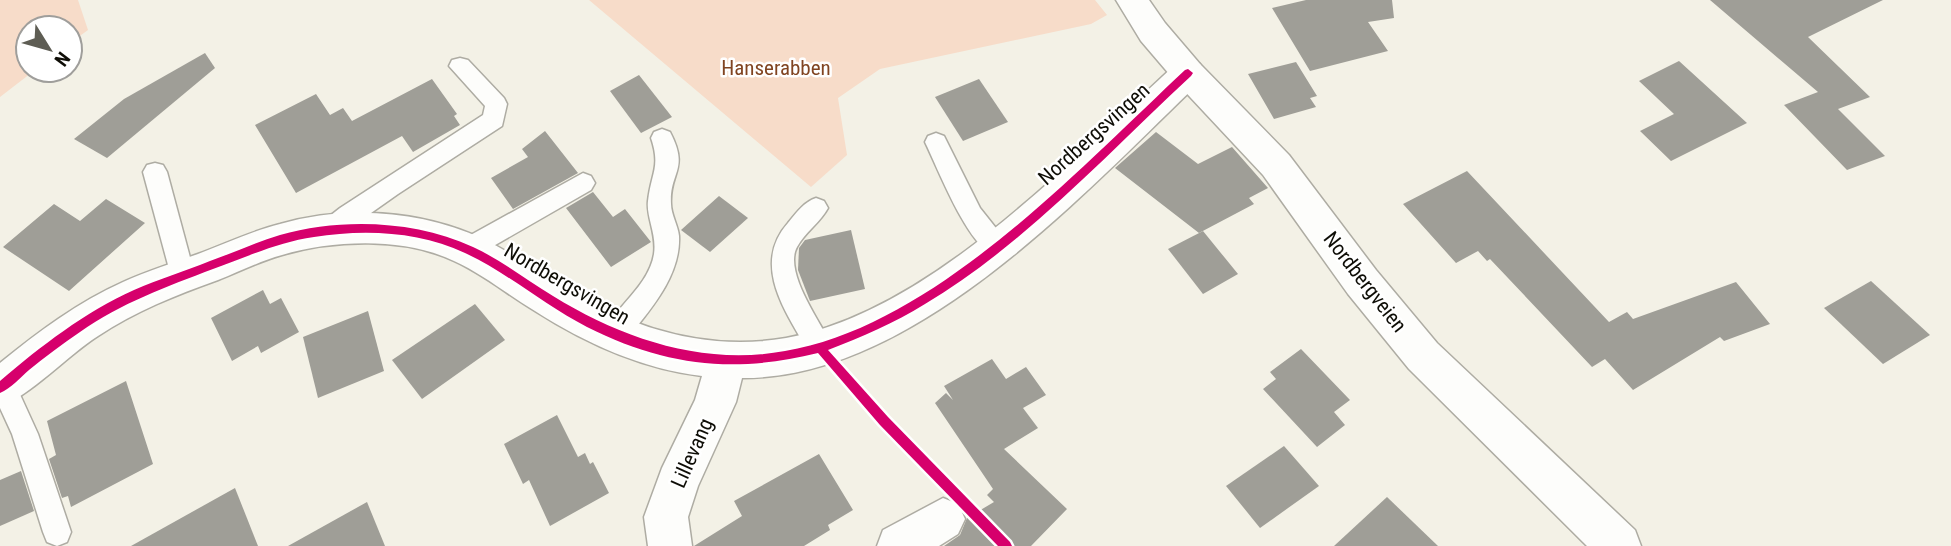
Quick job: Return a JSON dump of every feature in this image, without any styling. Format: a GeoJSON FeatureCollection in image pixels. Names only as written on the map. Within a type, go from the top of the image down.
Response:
{"type":"FeatureCollection","features":[{"type":"Feature","properties":{"kind":"street","name":"Nordbergveien"},"geometry":{"type":"LineString","coordinates":[[1132,0],[1153,32],[1188,74],[1276,165],[1362,282],[1423,356],[1466,401],[1619,546]]}},
{"type":"Feature","properties":{"kind":"street","name":"Nordbergsvingen"},"geometry":{"type":"LineString","coordinates":[[1,387],[71,333],[127,298],[290,237],[329,230],[389,230],[439,239],[467,249],[614,336],[678,356],[726,362],[777,357],[820,348],[891,319],[999,247],[1188,74]]}},
{"type":"Feature","properties":{"kind":"street","name":"Lillevang"},"geometry":{"type":"LineString","coordinates":[[670,546],[666,517],[677,483],[715,402],[726,362]]}},
{"type":"Feature","properties":{"kind":"street"},"geometry":{"type":"LineString","coordinates":[[899,546],[943,519]]}},
{"type":"Feature","properties":{"kind":"lane"},"geometry":{"type":"LineString","coordinates":[[329,230],[372,196],[425,166],[494,120],[496,104],[460,66]]}},
{"type":"Feature","properties":{"kind":"lane"},"geometry":{"type":"LineString","coordinates":[[614,336],[650,289],[666,258],[667,233],[659,204],[669,157],[662,138]]}},
{"type":"Feature","properties":{"kind":"lane"},"geometry":{"type":"LineString","coordinates":[[936,142],[972,215],[999,247]]}},
{"type":"Feature","properties":{"kind":"lane"},"geometry":{"type":"LineString","coordinates":[[155,172],[183,276]]}},
{"type":"Feature","properties":{"kind":"lane"},"geometry":{"type":"LineString","coordinates":[[467,249],[583,183]]}},
{"type":"Feature","properties":{"kind":"lane"},"geometry":{"type":"LineString","coordinates":[[816,208],[790,238],[783,253],[782,269],[820,348]]}},
{"type":"Feature","properties":{"kind":"lane"},"geometry":{"type":"LineString","coordinates":[[1,387],[25,434],[57,531]]}},
{"type":"Feature","properties":{"kind":"green space"},"geometry":{"type":"Polygon","coordinates":[[[0,0],[78,0],[83,14],[14,14],[14,84],[17,84],[0,97],[0,0]]]}},
{"type":"Feature","properties":{"kind":"green space","name":"Hanserabben"},"geometry":{"type":"Polygon","coordinates":[[[589,0],[1095,0],[1107,15],[1091,24],[880,69],[838,98],[847,155],[811,187],[589,0]]]}},
{"type":"Feature","properties":{"kind":"building"},"geometry":{"type":"Polygon","coordinates":[[[1306,0],[1392,0],[1394,18],[1368,22],[1388,51],[1310,71],[1272,8],[1306,0]]]}},
{"type":"Feature","properties":{"kind":"building"},"geometry":{"type":"Polygon","coordinates":[[[1710,0],[1883,0],[1808,37],[1870,97],[1838,109],[1885,156],[1847,170],[1784,105],[1818,92],[1710,0]]]}},
{"type":"Feature","properties":{"kind":"building"},"geometry":{"type":"Polygon","coordinates":[[[205,53],[215,68],[107,158],[74,139],[124,99],[205,53]]]}},
{"type":"Feature","properties":{"kind":"building"},"geometry":{"type":"Polygon","coordinates":[[[1679,61],[1747,123],[1671,161],[1640,131],[1674,114],[1639,81],[1679,61]]]}},
{"type":"Feature","properties":{"kind":"building"},"geometry":{"type":"Polygon","coordinates":[[[1296,62],[1317,96],[1310,98],[1316,107],[1274,119],[1248,74],[1296,62]]]}},
{"type":"Feature","properties":{"kind":"building"},"geometry":{"type":"Polygon","coordinates":[[[639,75],[672,117],[641,133],[610,91],[639,75]]]}},
{"type":"Feature","properties":{"kind":"building"},"geometry":{"type":"Polygon","coordinates":[[[432,79],[457,114],[454,116],[460,125],[413,152],[402,136],[296,193],[255,125],[316,94],[330,115],[343,108],[352,121],[432,79]]]}},
{"type":"Feature","properties":{"kind":"building"},"geometry":{"type":"Polygon","coordinates":[[[979,79],[1008,122],[963,141],[935,97],[979,79]]]}},
{"type":"Feature","properties":{"kind":"building"},"geometry":{"type":"Polygon","coordinates":[[[545,131],[578,173],[513,209],[491,178],[528,157],[522,149],[545,131]]]}},
{"type":"Feature","properties":{"kind":"building"},"geometry":{"type":"Polygon","coordinates":[[[1156,132],[1198,164],[1232,147],[1268,188],[1249,198],[1254,204],[1199,233],[1115,168],[1156,132]]]}},
{"type":"Feature","properties":{"kind":"building"},"geometry":{"type":"Polygon","coordinates":[[[1467,171],[1609,322],[1627,312],[1633,319],[1736,282],[1770,324],[1724,341],[1720,337],[1633,390],[1605,359],[1592,367],[1490,259],[1487,261],[1478,251],[1456,263],[1403,204],[1467,171]]]}},
{"type":"Feature","properties":{"kind":"building"},"geometry":{"type":"Polygon","coordinates":[[[593,192],[613,217],[625,209],[651,242],[611,267],[566,208],[593,192]]]}},
{"type":"Feature","properties":{"kind":"building"},"geometry":{"type":"Polygon","coordinates":[[[719,196],[748,218],[710,252],[681,230],[719,196]]]}},
{"type":"Feature","properties":{"kind":"building"},"geometry":{"type":"Polygon","coordinates":[[[106,199],[145,223],[69,291],[3,247],[54,204],[80,221],[106,199]]]}},
{"type":"Feature","properties":{"kind":"building"},"geometry":{"type":"Polygon","coordinates":[[[851,230],[865,289],[810,301],[798,270],[799,248],[805,240],[851,230]]]}},
{"type":"Feature","properties":{"kind":"building"},"geometry":{"type":"Polygon","coordinates":[[[1203,231],[1238,274],[1203,294],[1168,249],[1203,231]]]}},
{"type":"Feature","properties":{"kind":"building"},"geometry":{"type":"Polygon","coordinates":[[[1871,281],[1930,335],[1883,364],[1824,308],[1871,281]]]}},
{"type":"Feature","properties":{"kind":"building"},"geometry":{"type":"Polygon","coordinates":[[[263,290],[270,304],[281,298],[299,332],[261,353],[258,346],[232,361],[211,318],[263,290]]]}},
{"type":"Feature","properties":{"kind":"building"},"geometry":{"type":"Polygon","coordinates":[[[475,304],[505,340],[422,399],[392,360],[475,304]]]}},
{"type":"Feature","properties":{"kind":"building"},"geometry":{"type":"Polygon","coordinates":[[[368,311],[384,371],[318,398],[303,337],[368,311]]]}},
{"type":"Feature","properties":{"kind":"building"},"geometry":{"type":"Polygon","coordinates":[[[1301,349],[1350,400],[1334,412],[1345,425],[1317,447],[1263,389],[1276,379],[1270,372],[1301,349]]]}},
{"type":"Feature","properties":{"kind":"building"},"geometry":{"type":"Polygon","coordinates":[[[992,359],[1006,379],[1026,367],[1046,395],[1023,408],[1038,428],[1004,449],[1067,509],[1031,546],[944,546],[960,535],[967,518],[994,502],[987,495],[993,489],[935,403],[946,393],[953,400],[944,386],[992,359]]]}},
{"type":"Feature","properties":{"kind":"building"},"geometry":{"type":"Polygon","coordinates":[[[126,381],[153,464],[71,507],[68,496],[62,498],[49,459],[56,455],[47,421],[126,381]]]}},
{"type":"Feature","properties":{"kind":"building"},"geometry":{"type":"Polygon","coordinates":[[[557,415],[578,457],[585,453],[590,464],[593,462],[609,493],[550,526],[529,480],[523,484],[504,444],[557,415]]]}},
{"type":"Feature","properties":{"kind":"building"},"geometry":{"type":"Polygon","coordinates":[[[1284,446],[1319,486],[1260,528],[1226,486],[1284,446]]]}},
{"type":"Feature","properties":{"kind":"building"},"geometry":{"type":"Polygon","coordinates":[[[819,454],[853,510],[828,525],[830,530],[804,546],[694,546],[742,516],[734,501],[819,454]]]}},
{"type":"Feature","properties":{"kind":"building"},"geometry":{"type":"Polygon","coordinates":[[[21,471],[34,511],[0,526],[0,480],[21,471]]]}},
{"type":"Feature","properties":{"kind":"building"},"geometry":{"type":"Polygon","coordinates":[[[235,488],[258,546],[131,546],[235,488]]]}},
{"type":"Feature","properties":{"kind":"building"},"geometry":{"type":"Polygon","coordinates":[[[1387,497],[1438,546],[1334,546],[1387,497]]]}},
{"type":"Feature","properties":{"kind":"building"},"geometry":{"type":"Polygon","coordinates":[[[367,502],[385,546],[288,546],[367,502]]]}},
{"type":"Feature","properties":{"kind":"cycle path"},"geometry":{"type":"LineString","coordinates":[[0,388],[77,327],[138,293],[272,242],[337,230],[382,229],[447,241],[479,255],[591,323],[622,337],[686,356],[752,360],[820,348],[872,328],[922,301],[970,268],[1062,191],[1188,73]]}},
{"type":"Feature","properties":{"kind":"cycle path"},"geometry":{"type":"LineString","coordinates":[[820,348],[884,421],[1006,546]]}}]}
